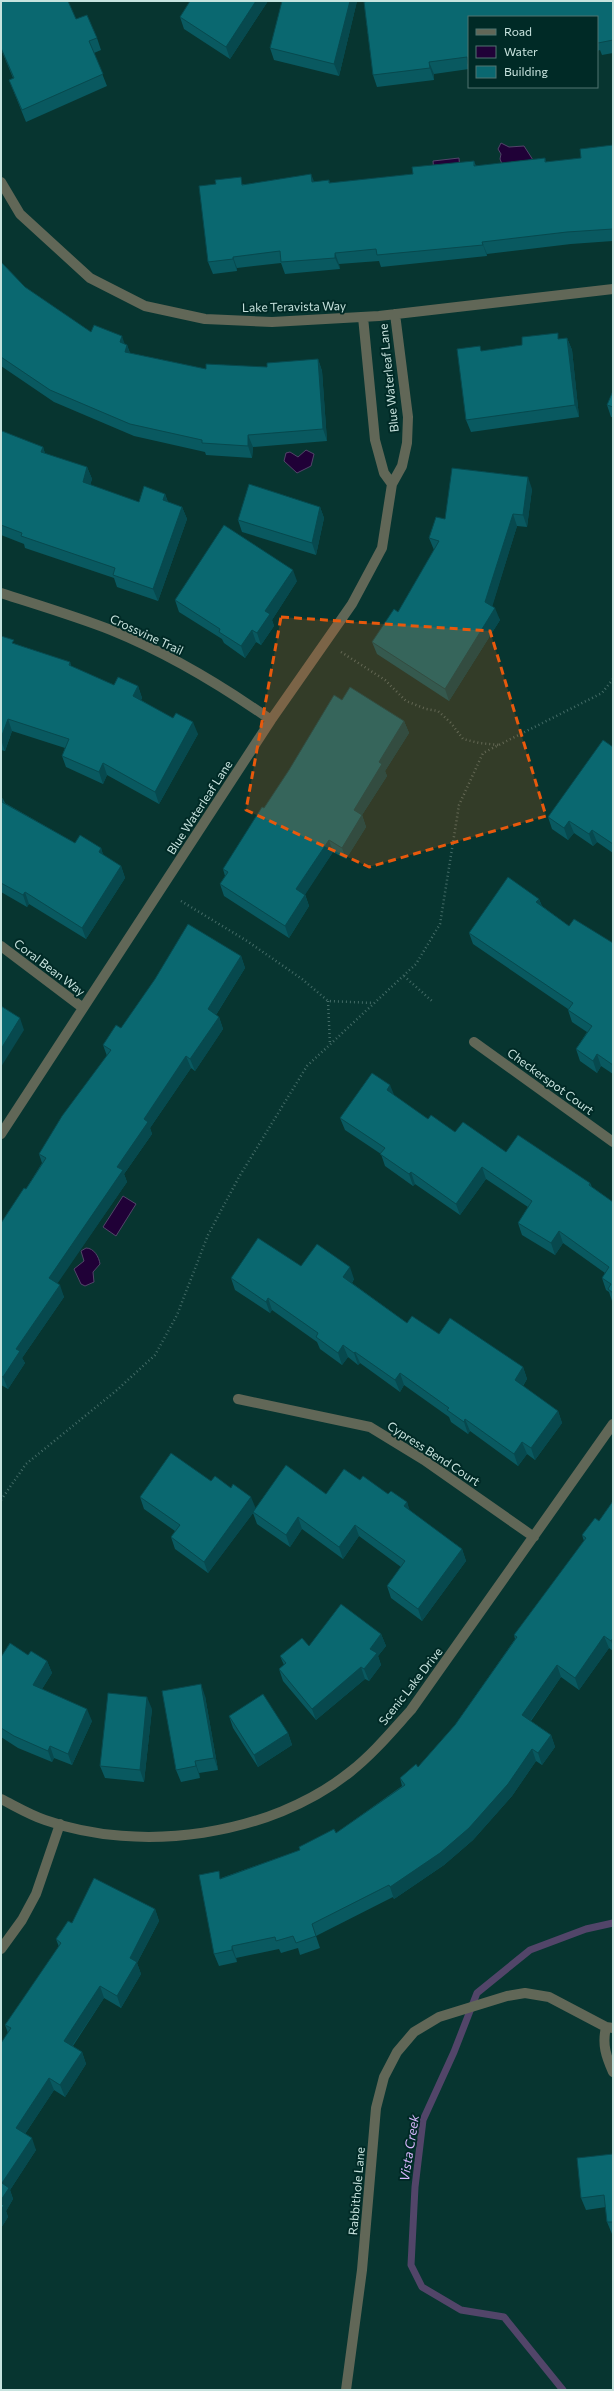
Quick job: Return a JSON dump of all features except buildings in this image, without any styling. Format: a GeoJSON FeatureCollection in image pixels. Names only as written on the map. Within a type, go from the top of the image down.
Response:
{"type":"FeatureCollection","features":[{"type":"Feature","properties":{"kind":"street","name":"Lake Teravista Way"},"geometry":{"type":"LineString","coordinates":[[1,182],[20,214],[59,252],[90,278],[145,306],[212,320],[272,322],[363,317],[613,289]]}},
{"type":"Feature","properties":{"kind":"street","name":"Blue Waterleaf Lane"},"geometry":{"type":"LineString","coordinates":[[1,1134],[271,720],[352,604],[382,548],[392,484],[402,466],[407,443],[408,417],[395,314]]}},
{"type":"Feature","properties":{"kind":"street","name":"Blue Waterleaf Lane"},"geometry":{"type":"LineString","coordinates":[[363,317],[375,440],[384,473],[392,484]]}},
{"type":"Feature","properties":{"kind":"street","name":"Crossvine Trail"},"geometry":{"type":"LineString","coordinates":[[1,593],[111,630],[169,658],[226,689],[271,720]]}},
{"type":"Feature","properties":{"kind":"street","name":"Coral Bean Way"},"geometry":{"type":"LineString","coordinates":[[1,946],[83,1008]]}},
{"type":"Feature","properties":{"kind":"street","name":"Checkerspot Court"},"geometry":{"type":"LineString","coordinates":[[474,1042],[613,1142]]}},
{"type":"Feature","properties":{"kind":"street","name":"Cypress Bend Court"},"geometry":{"type":"LineString","coordinates":[[238,1400],[370,1427],[424,1460],[534,1537]]}},
{"type":"Feature","properties":{"kind":"street","name":"Scenic Lake Drive"},"geometry":{"type":"LineString","coordinates":[[1,1799],[44,1820],[98,1834],[148,1838],[214,1832],[269,1817],[317,1793],[349,1773],[378,1746],[411,1710],[613,1424]]}},
{"type":"Feature","properties":{"kind":"street"},"geometry":{"type":"LineString","coordinates":[[1,1950],[22,1920],[36,1894],[60,1824]]}},
{"type":"Feature","properties":{"kind":"street","name":"Rabbithole Lane"},"geometry":{"type":"LineString","coordinates":[[346,2390],[362,2270],[378,2100],[384,2077],[397,2052],[414,2032],[439,2016],[490,2001],[525,1993],[549,1997],[610,2028]]}},
{"type":"Feature","properties":{"kind":"street"},"geometry":{"type":"LineString","coordinates":[[610,2028],[603,2040],[605,2054],[613,2072]]}},
{"type":"Feature","properties":{"kind":"path"},"geometry":{"type":"LineString","coordinates":[[342,652],[385,680],[406,701],[426,709],[438,711],[451,723],[462,739],[479,743],[499,745]]}},
{"type":"Feature","properties":{"kind":"path"},"geometry":{"type":"LineString","coordinates":[[1,1500],[26,1464],[116,1390],[155,1355],[177,1316],[208,1235],[239,1176],[308,1066],[416,964],[440,924],[459,805],[483,753],[602,693],[613,679]]}},
{"type":"Feature","properties":{"kind":"path"},"geometry":{"type":"LineString","coordinates":[[181,901],[247,941],[302,979],[328,1000],[374,1003]]}},
{"type":"Feature","properties":{"kind":"path"},"geometry":{"type":"LineString","coordinates":[[404,976],[432,1001]]}},
{"type":"Feature","properties":{"kind":"path"},"geometry":{"type":"LineString","coordinates":[[328,1000],[330,1045]]}},
{"type":"Feature","properties":{"kind":"highlighted area"},"geometry":{"type":"Polygon","coordinates":[[[281,617],[490,631],[546,816],[369,867],[246,810],[281,617]]]}},
{"type":"Feature","properties":{"kind":"water"},"geometry":{"type":"Polygon","coordinates":[[[501,143],[509,147],[524,146],[533,160],[502,164],[500,159],[501,154],[498,149],[501,143]]]}},
{"type":"Feature","properties":{"kind":"water"},"geometry":{"type":"Polygon","coordinates":[[[459,158],[460,171],[434,173],[433,161],[459,158]]]}},
{"type":"Feature","properties":{"kind":"water"},"geometry":{"type":"Polygon","coordinates":[[[306,450],[314,454],[311,466],[297,473],[284,461],[286,453],[290,452],[298,457],[306,450]]]}},
{"type":"Feature","properties":{"kind":"water"},"geometry":{"type":"Polygon","coordinates":[[[123,1196],[136,1204],[116,1236],[103,1227],[123,1196]]]}},
{"type":"Feature","properties":{"kind":"water"},"geometry":{"type":"Polygon","coordinates":[[[89,1248],[96,1253],[100,1264],[93,1272],[94,1282],[85,1286],[81,1284],[74,1269],[84,1261],[81,1251],[89,1248]]]}},
{"type":"Feature","properties":{"kind":"waterway","name":"Vista Creek"},"geometry":{"type":"LineString","coordinates":[[563,2390],[504,2317],[461,2310],[422,2287],[411,2265],[415,2187],[423,2120],[454,2052],[477,1993],[530,1950],[586,1929],[613,1923]]}}]}
